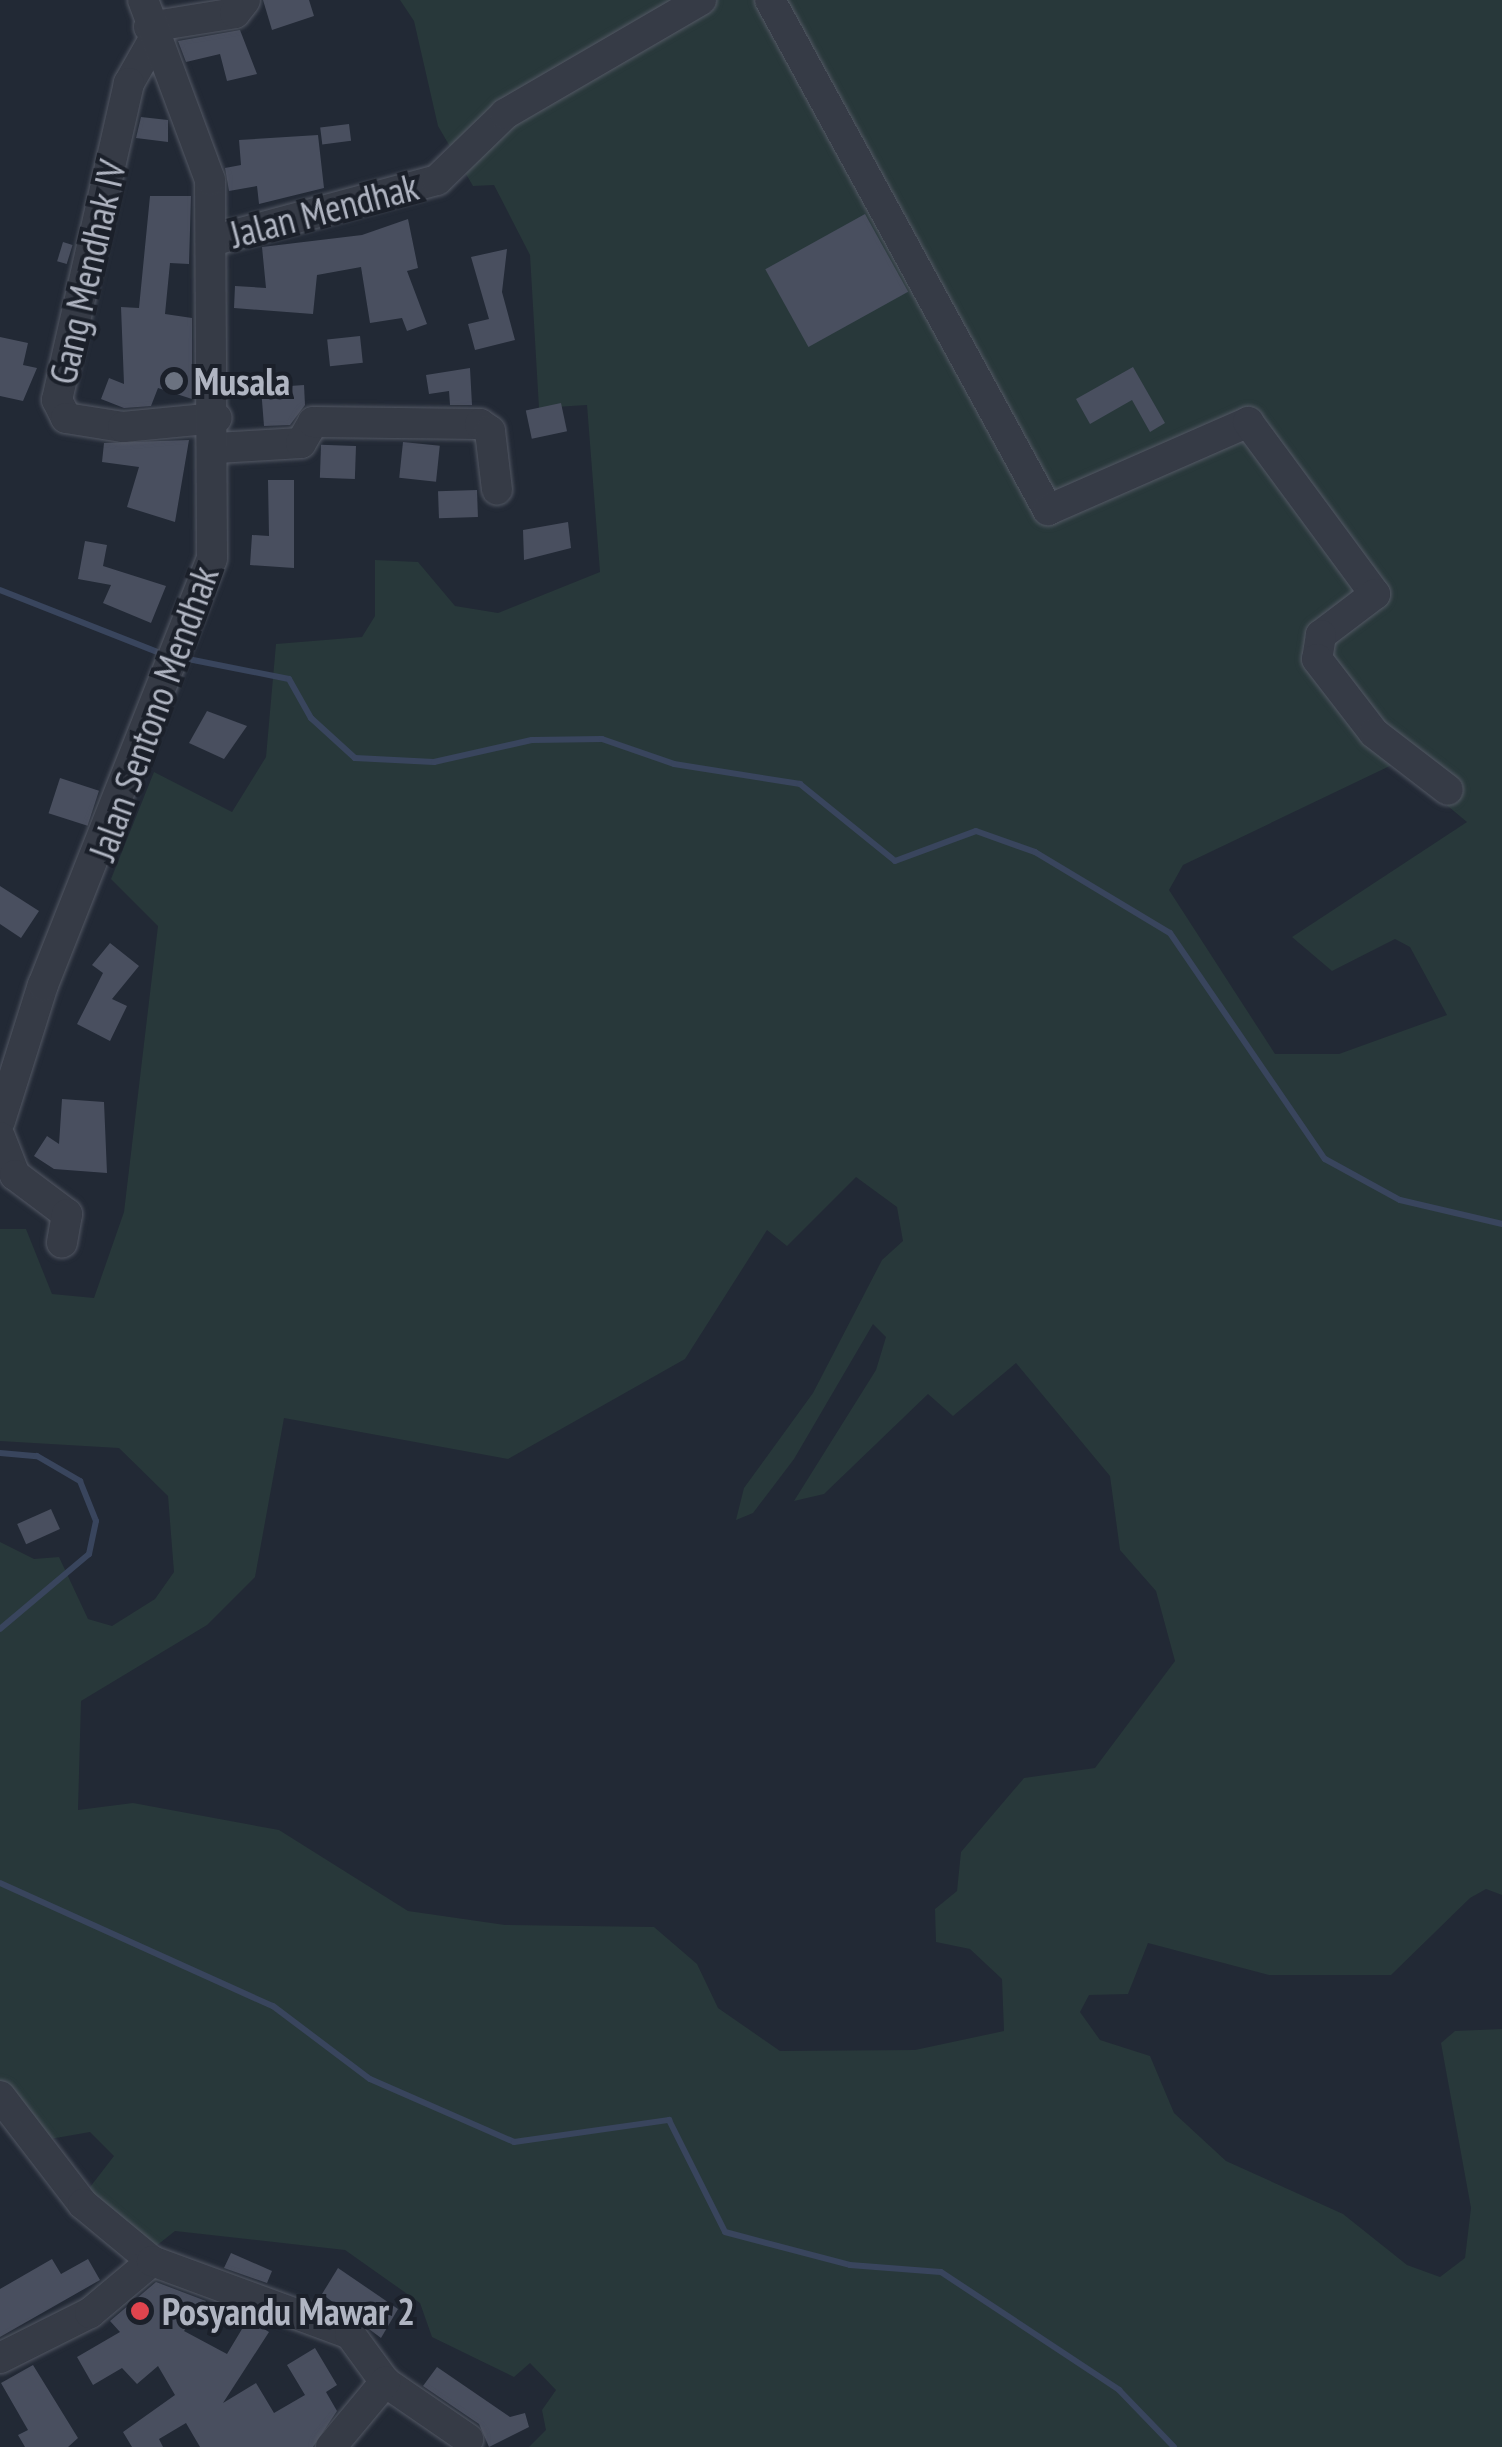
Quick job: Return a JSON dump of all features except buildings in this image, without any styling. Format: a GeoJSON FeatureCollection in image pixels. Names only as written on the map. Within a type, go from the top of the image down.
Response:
{"type":"FeatureCollection","features":[{"type":"Feature","properties":{"kind":"street"},"geometry":{"type":"LineString","coordinates":[[149,22],[235,13],[245,0]]}},
{"type":"Feature","properties":{"kind":"street","name":"Jalan Mendhak"},"geometry":{"type":"LineString","coordinates":[[211,241],[438,180],[505,114],[701,0]]}},
{"type":"Feature","properties":{"kind":"street"},"geometry":{"type":"LineString","coordinates":[[770,0],[1048,510],[1248,422],[1374,594],[1321,634],[1318,659],[1374,733],[1448,790]]}},
{"type":"Feature","properties":{"kind":"street","name":"Jalan Sentono Mendhak"},"geometry":{"type":"LineString","coordinates":[[0,1121],[43,985],[212,560],[217,433],[208,158],[149,22]]}},
{"type":"Feature","properties":{"kind":"street","name":"Gang Mendhak IV"},"geometry":{"type":"LineString","coordinates":[[149,22],[129,83],[58,400],[66,418],[123,427],[217,433]]}},
{"type":"Feature","properties":{"kind":"street"},"geometry":{"type":"LineString","coordinates":[[217,433],[301,444],[313,422],[480,424],[490,432],[498,490]]}},
{"type":"Feature","properties":{"kind":"street"},"geometry":{"type":"LineString","coordinates":[[0,1137],[15,1175],[67,1214],[62,1243]]}},
{"type":"Feature","properties":{"kind":"street"},"geometry":{"type":"LineString","coordinates":[[0,2096],[83,2204],[152,2261],[350,2334],[385,2382],[468,2439]]}},
{"type":"Feature","properties":{"kind":"street"},"geometry":{"type":"LineString","coordinates":[[0,2358],[90,2313],[152,2261]]}},
{"type":"Feature","properties":{"kind":"street"},"geometry":{"type":"LineString","coordinates":[[348,2442],[385,2382]]}},
{"type":"Feature","properties":{"kind":"shaded area"},"geometry":{"type":"Polygon","coordinates":[[[400,0],[1502,0],[1502,1895],[1486,1889],[1470,1898],[1391,1975],[1269,1975],[1148,1943],[1128,1994],[1089,1995],[1080,2012],[1100,2040],[1150,2056],[1174,2113],[1226,2161],[1343,2214],[1407,2265],[1440,2277],[1465,2258],[1471,2208],[1441,2043],[1455,2031],[1502,2029],[1502,2447],[529,2447],[546,2430],[542,2410],[556,2390],[530,2363],[514,2377],[432,2337],[420,2303],[345,2250],[175,2231],[156,2246],[87,2191],[114,2156],[90,2132],[50,2139],[0,2086],[0,1542],[34,1559],[59,1557],[88,1619],[112,1626],[155,1599],[174,1572],[168,1496],[119,1448],[0,1441],[0,1229],[26,1229],[52,1294],[94,1298],[124,1212],[158,926],[111,879],[154,772],[232,812],[266,757],[276,644],[362,637],[375,616],[375,560],[418,562],[455,606],[498,613],[600,572],[587,405],[539,408],[530,255],[494,185],[473,186],[438,126],[414,21],[400,0]],[[1396,763],[1183,865],[1169,890],[1275,1054],[1339,1054],[1447,1015],[1410,947],[1395,939],[1332,971],[1292,937],[1467,822],[1396,763]],[[856,1177],[787,1246],[767,1230],[685,1359],[508,1459],[284,1418],[255,1577],[207,1625],[81,1701],[78,1810],[133,1803],[279,1830],[408,1911],[505,1925],[654,1927],[697,1964],[718,2008],[780,2051],[915,2050],[1004,2031],[1002,1979],[970,1949],[936,1942],[935,1909],[957,1891],[961,1852],[1024,1778],[1095,1768],[1175,1661],[1156,1591],[1120,1550],[1110,1476],[1016,1363],[953,1416],[928,1394],[824,1494],[794,1501],[876,1370],[886,1337],[873,1324],[794,1459],[753,1513],[736,1520],[744,1488],[813,1393],[882,1260],[903,1241],[897,1207],[856,1177]]]}},
{"type":"Feature","properties":{"kind":"waterway"},"geometry":{"type":"LineString","coordinates":[[0,590],[165,655]]}},
{"type":"Feature","properties":{"kind":"waterway"},"geometry":{"type":"LineString","coordinates":[[183,658],[289,679],[311,718],[355,758],[434,762],[532,740],[602,739],[674,764],[800,784],[895,861],[976,831],[1035,852],[1170,933],[1325,1159],[1400,1200],[1502,1224]]}},
{"type":"Feature","properties":{"kind":"waterway"},"geometry":{"type":"LineString","coordinates":[[0,1453],[37,1456],[80,1481],[96,1521],[89,1554],[0,1629]]}},
{"type":"Feature","properties":{"kind":"waterway"},"geometry":{"type":"LineString","coordinates":[[0,1883],[273,2006],[370,2079],[514,2142],[669,2120],[725,2232],[850,2265],[941,2272],[1119,2390],[1174,2447]]}},
{"type":"Feature","properties":{"kind":"place","name":"Musala"},"geometry":{"type":"Point","coordinates":[174,381]}},
{"type":"Feature","properties":{"kind":"place","name":"Posyandu Mawar 2"},"geometry":{"type":"Point","coordinates":[140,2311]}}]}
